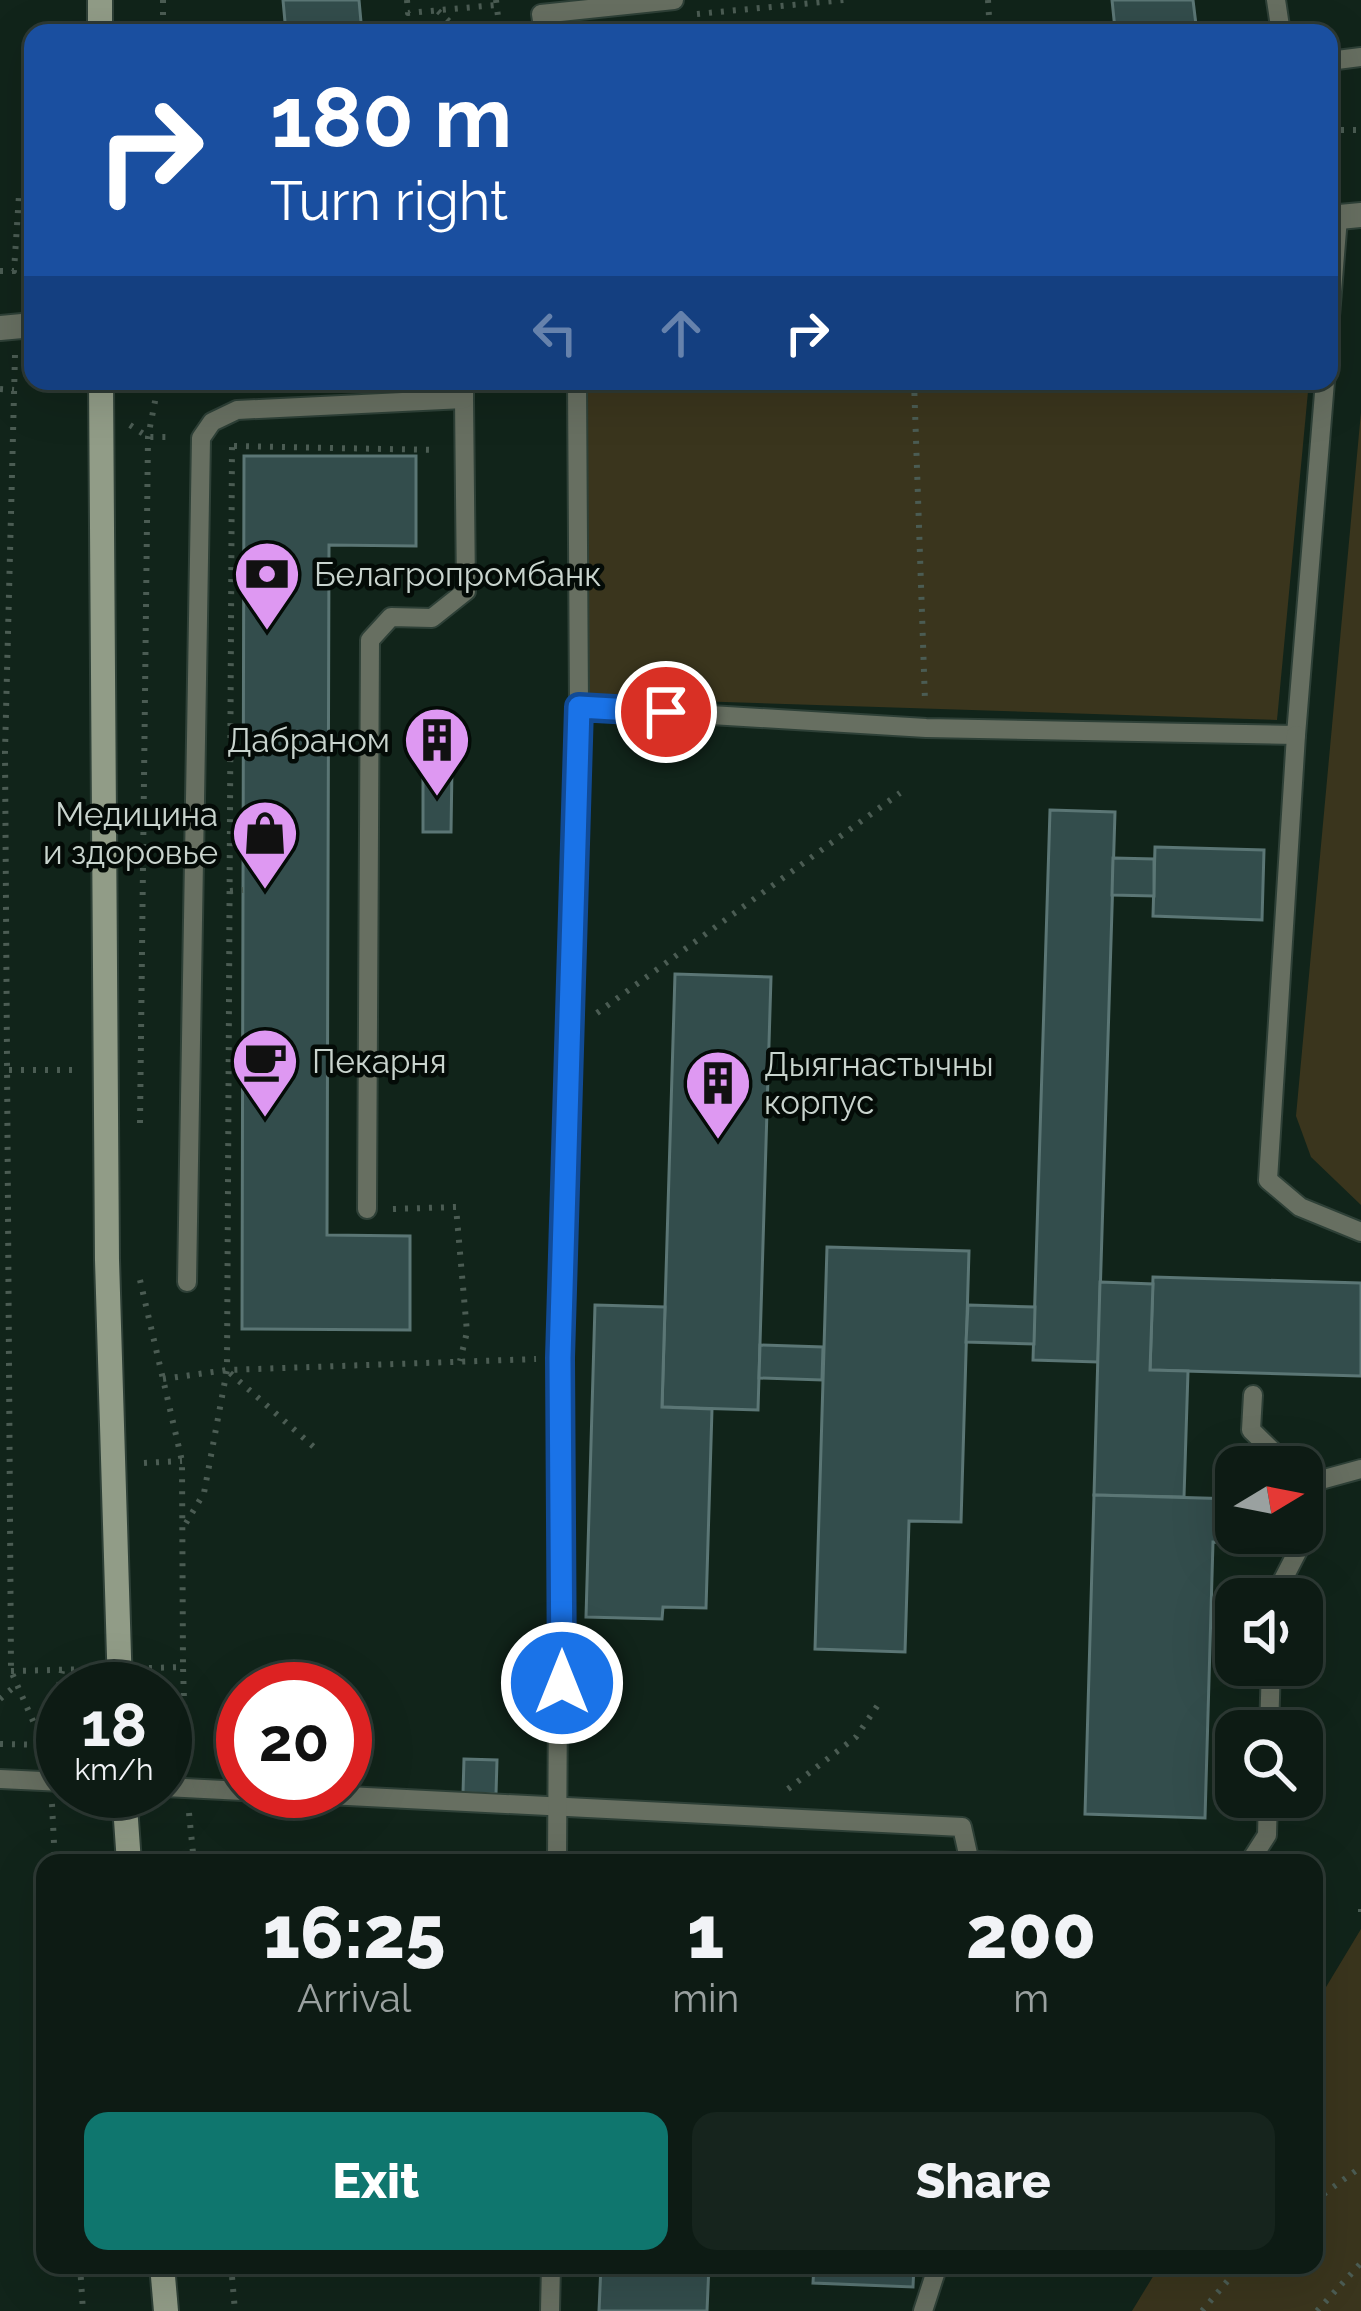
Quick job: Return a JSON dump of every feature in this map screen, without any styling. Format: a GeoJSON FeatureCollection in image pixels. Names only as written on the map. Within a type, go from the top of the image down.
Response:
{"type":"FeatureCollection","features":[{"type":"Feature","properties":{"kind":"main road"},"geometry":{"type":"LineString","coordinates":[[101,390],[106,1070],[119,1662]]}},
{"type":"Feature","properties":{"kind":"main road"},"geometry":{"type":"LineString","coordinates":[[126,1818],[128,1854]]}},
{"type":"Feature","properties":{"kind":"main road"},"geometry":{"type":"LineString","coordinates":[[163,2274],[166,2311]]}},
{"type":"Feature","properties":{"kind":"lane"},"geometry":{"type":"LineString","coordinates":[[540,16],[674,0]]}},
{"type":"Feature","properties":{"kind":"lane"},"geometry":{"type":"LineString","coordinates":[[1338,257],[1343,217]]}},
{"type":"Feature","properties":{"kind":"lane"},"geometry":{"type":"LineString","coordinates":[[557,1854],[560,1358],[579,707],[577,390]]}},
{"type":"Feature","properties":{"kind":"lane"},"geometry":{"type":"LineString","coordinates":[[1324,390],[1296,735],[1268,1180],[1300,1207],[1361,1232]]}},
{"type":"Feature","properties":{"kind":"lane"},"geometry":{"type":"LineString","coordinates":[[187,1282],[201,438],[212,422],[237,410],[458,393],[466,591],[432,618],[391,616],[370,640],[367,1209]]}},
{"type":"Feature","properties":{"kind":"lane"},"geometry":{"type":"LineString","coordinates":[[579,707],[926,728],[1296,735]]}},
{"type":"Feature","properties":{"kind":"lane"},"geometry":{"type":"LineString","coordinates":[[1252,1395],[1251,1430],[1267,1446]]}},
{"type":"Feature","properties":{"kind":"lane"},"geometry":{"type":"LineString","coordinates":[[1323,1478],[1361,1469]]}},
{"type":"Feature","properties":{"kind":"lane"},"geometry":{"type":"LineString","coordinates":[[0,1780],[36,1781]]}},
{"type":"Feature","properties":{"kind":"lane"},"geometry":{"type":"LineString","coordinates":[[372,1797],[962,1827],[968,1854]]}},
{"type":"Feature","properties":{"kind":"lane"},"geometry":{"type":"LineString","coordinates":[[1255,1854],[1267,1835],[1267,1818]]}},
{"type":"Feature","properties":{"kind":"lane"},"geometry":{"type":"LineString","coordinates":[[550,2311],[551,2274]]}},
{"type":"Feature","properties":{"kind":"lane"},"geometry":{"type":"LineString","coordinates":[[922,2311],[935,2274]]}},
{"type":"Feature","properties":{"kind":"path"},"geometry":{"type":"LineString","coordinates":[[407,0],[408,13],[496,3]]}},
{"type":"Feature","properties":{"kind":"path"},"geometry":{"type":"LineString","coordinates":[[437,10],[452,24]]}},
{"type":"Feature","properties":{"kind":"path"},"geometry":{"type":"LineString","coordinates":[[0,271],[14,271],[19,195],[24,195]]}},
{"type":"Feature","properties":{"kind":"path"},"geometry":{"type":"LineString","coordinates":[[16,327],[3,802],[3,1038],[9,1070],[4,1243],[11,1426],[11,1671],[36,1724]]}},
{"type":"Feature","properties":{"kind":"path"},"geometry":{"type":"LineString","coordinates":[[0,389],[14,390]]}},
{"type":"Feature","properties":{"kind":"path"},"geometry":{"type":"LineString","coordinates":[[140,1127],[148,436],[157,390]]}},
{"type":"Feature","properties":{"kind":"path"},"geometry":{"type":"LineString","coordinates":[[914,390],[926,728]]}},
{"type":"Feature","properties":{"kind":"path"},"geometry":{"type":"LineString","coordinates":[[232,446],[449,450],[458,393]]}},
{"type":"Feature","properties":{"kind":"path"},"geometry":{"type":"LineString","coordinates":[[102,407],[148,436],[201,438],[232,467]]}},
{"type":"Feature","properties":{"kind":"path"},"geometry":{"type":"LineString","coordinates":[[183,1528],[204,1493],[227,1370],[232,436]]}},
{"type":"Feature","properties":{"kind":"path"},"geometry":{"type":"LineString","coordinates":[[567,1034],[899,793]]}},
{"type":"Feature","properties":{"kind":"path"},"geometry":{"type":"LineString","coordinates":[[230,891],[243,890]]}},
{"type":"Feature","properties":{"kind":"path"},"geometry":{"type":"LineString","coordinates":[[9,1070],[106,1070]]}},
{"type":"Feature","properties":{"kind":"path"},"geometry":{"type":"LineString","coordinates":[[367,1209],[456,1207],[467,1332],[460,1361]]}},
{"type":"Feature","properties":{"kind":"path"},"geometry":{"type":"LineString","coordinates":[[138,1270],[182,1461],[183,1662]]}},
{"type":"Feature","properties":{"kind":"path"},"geometry":{"type":"LineString","coordinates":[[163,1379],[227,1370],[560,1358]]}},
{"type":"Feature","properties":{"kind":"path"},"geometry":{"type":"LineString","coordinates":[[227,1370],[315,1448]]}},
{"type":"Feature","properties":{"kind":"path"},"geometry":{"type":"LineString","coordinates":[[0,1438],[11,1426]]}},
{"type":"Feature","properties":{"kind":"path"},"geometry":{"type":"LineString","coordinates":[[112,1463],[182,1461]]}},
{"type":"Feature","properties":{"kind":"path"},"geometry":{"type":"LineString","coordinates":[[11,1671],[36,1671]]}},
{"type":"Feature","properties":{"kind":"path"},"geometry":{"type":"LineString","coordinates":[[0,1700],[15,1685]]}},
{"type":"Feature","properties":{"kind":"path"},"geometry":{"type":"LineString","coordinates":[[753,1816],[856,1737],[880,1702]]}},
{"type":"Feature","properties":{"kind":"path"},"geometry":{"type":"LineString","coordinates":[[0,1744],[36,1745]]}},
{"type":"Feature","properties":{"kind":"path"},"geometry":{"type":"LineString","coordinates":[[55,1854],[56,1818]]}},
{"type":"Feature","properties":{"kind":"path"},"geometry":{"type":"LineString","coordinates":[[190,1818],[193,1854]]}},
{"type":"Feature","properties":{"kind":"path"},"geometry":{"type":"LineString","coordinates":[[1323,2194],[1361,2167]]}},
{"type":"Feature","properties":{"kind":"path"},"geometry":{"type":"LineString","coordinates":[[1317,2311],[1361,2263]]}},
{"type":"Feature","properties":{"kind":"path"},"geometry":{"type":"LineString","coordinates":[[80,2274],[82,2311]]}},
{"type":"Feature","properties":{"kind":"path"},"geometry":{"type":"LineString","coordinates":[[232,2274],[235,2311]]}},
{"type":"Feature","properties":{"kind":"path"},"geometry":{"type":"LineString","coordinates":[[1202,2311],[1233,2274]]}},
{"type":"Feature","properties":{"kind":"shaded area"},"geometry":{"type":"Polygon","coordinates":[[[571,390],[1308,390],[1277,720],[568,697],[571,390]]]}},
{"type":"Feature","properties":{"kind":"shaded area"},"geometry":{"type":"Polygon","coordinates":[[[1361,412],[1361,1205],[1311,1157],[1296,1116],[1361,412]]]}},
{"type":"Feature","properties":{"kind":"shaded area"},"geometry":{"type":"Polygon","coordinates":[[[1361,1929],[1361,2311],[1132,2311],[1155,2274],[1323,2274],[1323,1992],[1361,1929]]]}},
{"type":"Feature","properties":{"kind":"building"},"geometry":{"type":"Polygon","coordinates":[[[283,0],[359,0],[361,24],[285,24],[283,0]]]}},
{"type":"Feature","properties":{"kind":"building"},"geometry":{"type":"Polygon","coordinates":[[[1112,0],[1193,0],[1196,24],[1114,24],[1112,0]]]}},
{"type":"Feature","properties":{"kind":"building"},"geometry":{"type":"Polygon","coordinates":[[[244,456],[416,456],[416,546],[329,545],[327,1235],[410,1236],[410,1330],[242,1329],[244,456]]]}},
{"type":"Feature","properties":{"kind":"building","name":"Дабраном"},"geometry":{"type":"Polygon","coordinates":[[[423,766],[452,766],[451,832],[423,832],[423,766]]]}},
{"type":"Feature","properties":{"kind":"building"},"geometry":{"type":"Polygon","coordinates":[[[1050,810],[1115,812],[1098,1362],[1033,1360],[1050,810]]]}},
{"type":"Feature","properties":{"kind":"building"},"geometry":{"type":"Polygon","coordinates":[[[1155,847],[1264,850],[1262,920],[1153,916],[1155,847]]]}},
{"type":"Feature","properties":{"kind":"building"},"geometry":{"type":"Polygon","coordinates":[[[1113,858],[1154,859],[1154,896],[1112,895],[1113,858]]]}},
{"type":"Feature","properties":{"kind":"building","name":"Дыягнастычны корпус"},"geometry":{"type":"Polygon","coordinates":[[[675,974],[771,977],[758,1410],[662,1407],[675,974]]]}},
{"type":"Feature","properties":{"kind":"building"},"geometry":{"type":"Polygon","coordinates":[[[827,1247],[969,1251],[961,1522],[909,1521],[905,1652],[815,1649],[827,1247]]]}},
{"type":"Feature","properties":{"kind":"building"},"geometry":{"type":"Polygon","coordinates":[[[1153,1277],[1361,1283],[1361,1376],[1150,1370],[1153,1277]]]}},
{"type":"Feature","properties":{"kind":"building"},"geometry":{"type":"Polygon","coordinates":[[[1100,1282],[1153,1284],[1150,1370],[1188,1371],[1184,1497],[1094,1495],[1100,1282]]]}},
{"type":"Feature","properties":{"kind":"building"},"geometry":{"type":"Polygon","coordinates":[[[595,1305],[665,1307],[662,1407],[712,1409],[706,1608],[663,1607],[662,1619],[586,1617],[595,1305]]]}},
{"type":"Feature","properties":{"kind":"building"},"geometry":{"type":"Polygon","coordinates":[[[968,1305],[1035,1307],[1034,1344],[966,1342],[968,1305]]]}},
{"type":"Feature","properties":{"kind":"building"},"geometry":{"type":"Polygon","coordinates":[[[760,1345],[823,1347],[822,1380],[759,1378],[760,1345]]]}},
{"type":"Feature","properties":{"kind":"building"},"geometry":{"type":"Polygon","coordinates":[[[1094,1495],[1215,1498],[1205,1818],[1085,1814],[1094,1495]]]}},
{"type":"Feature","properties":{"kind":"building"},"geometry":{"type":"Polygon","coordinates":[[[464,1759],[497,1760],[496,1794],[463,1793],[464,1759]]]}},
{"type":"Feature","properties":{"kind":"building"},"geometry":{"type":"Polygon","coordinates":[[[601,2274],[709,2274],[707,2311],[599,2311],[601,2274]]]}},
{"type":"Feature","properties":{"kind":"building"},"geometry":{"type":"Polygon","coordinates":[[[814,2274],[914,2274],[913,2287],[813,2283],[814,2274]]]}},
{"type":"Feature","properties":{"kind":"place","name":"Белагропромбанк"},"geometry":{"type":"Point","coordinates":[267,633]}},
{"type":"Feature","properties":{"kind":"place","name":"Дабраном"},"geometry":{"type":"Point","coordinates":[437,799]}},
{"type":"Feature","properties":{"kind":"place","name":"Медицина и здоровье"},"geometry":{"type":"Point","coordinates":[265,892]}},
{"type":"Feature","properties":{"kind":"place","name":"Пекарня"},"geometry":{"type":"Point","coordinates":[265,1120]}},
{"type":"Feature","properties":{"kind":"place","name":"Дыягнастычны корпус"},"geometry":{"type":"Point","coordinates":[718,1142]}},
{"type":"Feature","properties":{"kind":"route"},"geometry":{"type":"LineString","coordinates":[[562,1683],[560,1358],[579,707],[666,712]]}}]}
